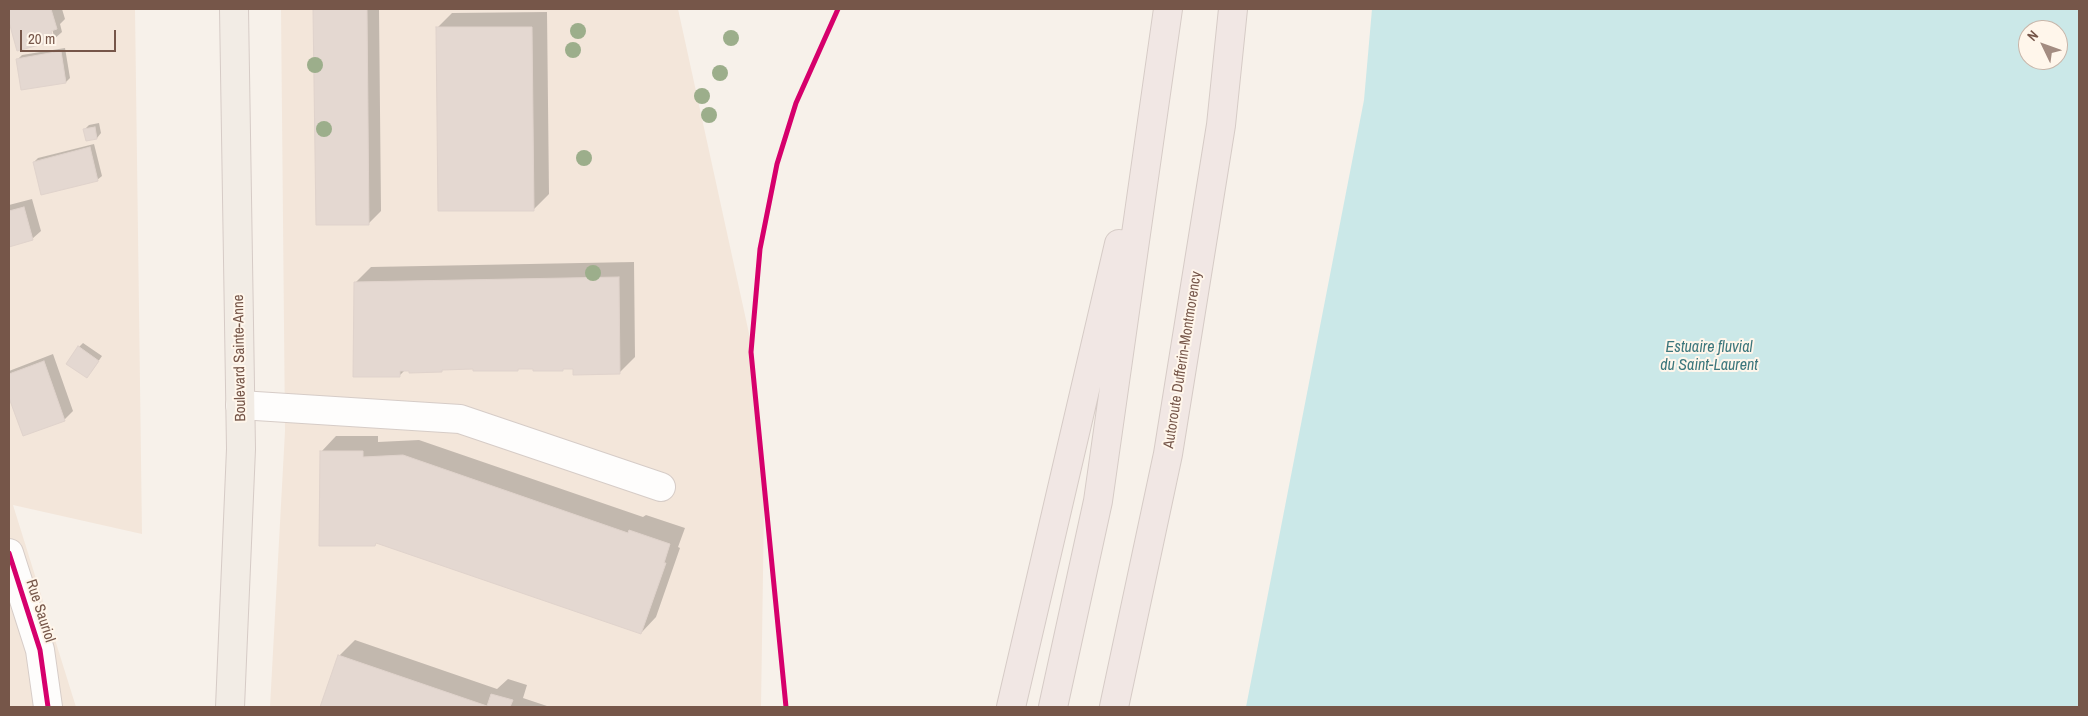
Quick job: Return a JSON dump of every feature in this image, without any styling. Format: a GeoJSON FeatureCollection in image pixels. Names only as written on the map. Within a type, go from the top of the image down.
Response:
{"type":"FeatureCollection","features":[{"type":"Feature","properties":{"kind":"highway"},"geometry":{"type":"LineString","coordinates":[[1052,707],[1098,501],[1168,9]]}},
{"type":"Feature","properties":{"kind":"highway","name":"Autoroute Dufferin-Montmorency"},"geometry":{"type":"LineString","coordinates":[[1114,707],[1168,454],[1221,126],[1233,9]]}},
{"type":"Feature","properties":{"kind":"highway"},"geometry":{"type":"LineString","coordinates":[[1011,707],[1160,65]]}},
{"type":"Feature","properties":{"kind":"main road","name":"Boulevard Sainte-Anne"},"geometry":{"type":"LineString","coordinates":[[230,707],[241,449],[234,9]]}},
{"type":"Feature","properties":{"kind":"street"},"geometry":{"type":"LineString","coordinates":[[240,405],[460,419],[661,487]]}},
{"type":"Feature","properties":{"kind":"street","name":"Rue Sauriol"},"geometry":{"type":"LineString","coordinates":[[9,553],[40,650],[48,707]]}},
{"type":"Feature","properties":{"kind":"shaded area"},"geometry":{"type":"Polygon","coordinates":[[[9,9],[135,9],[142,534],[13,505],[76,707],[9,707],[9,9]]]}},
{"type":"Feature","properties":{"kind":"shaded area"},"geometry":{"type":"Polygon","coordinates":[[[281,9],[678,9],[750,338],[764,506],[761,707],[270,707],[285,431],[281,9]]]}},
{"type":"Feature","properties":{"kind":"water","name":"Estuaire fluvial du Saint-Laurent"},"geometry":{"type":"Polygon","coordinates":[[[1372,9],[2079,9],[2079,707],[1246,707],[1364,100],[1372,9]]]}},
{"type":"Feature","properties":{"kind":"building"},"geometry":{"type":"Polygon","coordinates":[[[9,9],[51,9],[57,29],[51,31],[54,41],[17,51],[9,22],[9,9]]]}},
{"type":"Feature","properties":{"kind":"building"},"geometry":{"type":"Polygon","coordinates":[[[313,9],[367,9],[369,225],[316,225],[313,9]]]}},
{"type":"Feature","properties":{"kind":"building"},"geometry":{"type":"Polygon","coordinates":[[[436,27],[532,27],[534,211],[438,211],[436,27]]]}},
{"type":"Feature","properties":{"kind":"building"},"geometry":{"type":"Polygon","coordinates":[[[61,51],[66,83],[21,90],[16,59],[61,51]]]}},
{"type":"Feature","properties":{"kind":"building"},"geometry":{"type":"Polygon","coordinates":[[[95,127],[97,139],[86,141],[83,129],[95,127]]]}},
{"type":"Feature","properties":{"kind":"building"},"geometry":{"type":"Polygon","coordinates":[[[90,147],[98,181],[41,195],[33,162],[90,147]]]}},
{"type":"Feature","properties":{"kind":"building"},"geometry":{"type":"Polygon","coordinates":[[[24,207],[33,240],[9,247],[9,211],[24,207]]]}},
{"type":"Feature","properties":{"kind":"building"},"geometry":{"type":"Polygon","coordinates":[[[619,277],[620,374],[573,375],[573,369],[563,369],[563,371],[518,369],[518,371],[473,371],[473,369],[409,373],[409,371],[400,371],[400,377],[353,377],[354,282],[619,277]]]}},
{"type":"Feature","properties":{"kind":"building"},"geometry":{"type":"Polygon","coordinates":[[[78,346],[99,361],[87,378],[66,364],[78,346]]]}},
{"type":"Feature","properties":{"kind":"building"},"geometry":{"type":"Polygon","coordinates":[[[44,361],[65,421],[23,436],[9,398],[9,374],[44,361]]]}},
{"type":"Feature","properties":{"kind":"building"},"geometry":{"type":"Polygon","coordinates":[[[320,451],[363,451],[363,457],[403,455],[628,533],[629,530],[670,544],[664,563],[666,563],[641,634],[376,543],[375,546],[319,546],[320,451]]]}},
{"type":"Feature","properties":{"kind":"building"},"geometry":{"type":"Polygon","coordinates":[[[338,655],[487,706],[491,694],[513,700],[510,707],[320,707],[338,655]]]}},
{"type":"Feature","properties":{"kind":"cycle path"},"geometry":{"type":"LineString","coordinates":[[786,707],[751,352],[760,249],[777,164],[796,103],[838,9]]}},
{"type":"Feature","properties":{"kind":"cycle path"},"geometry":{"type":"LineString","coordinates":[[9,553],[40,650],[48,707]]}}]}
